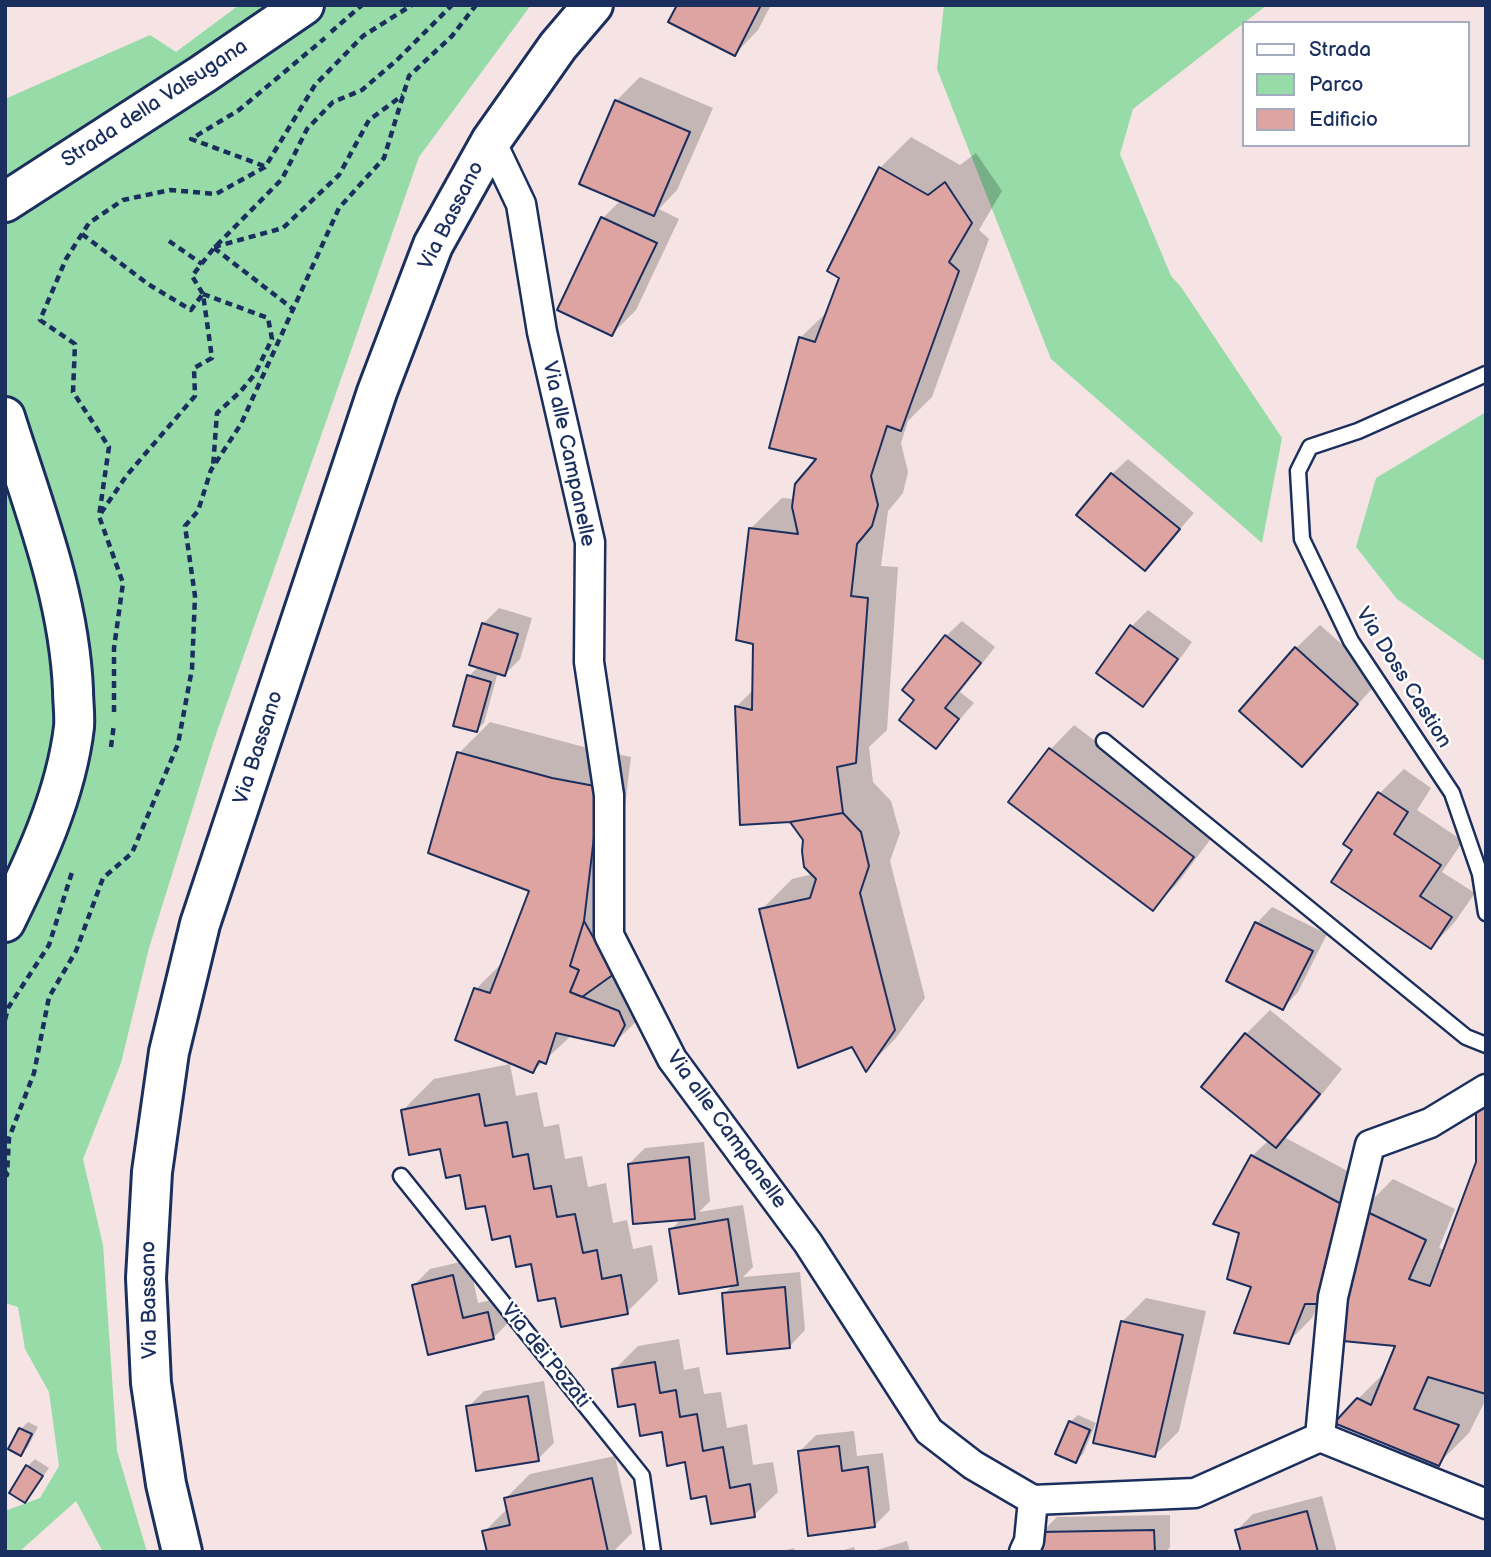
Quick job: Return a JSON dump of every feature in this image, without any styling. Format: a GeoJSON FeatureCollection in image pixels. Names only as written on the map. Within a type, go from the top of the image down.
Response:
{"type":"FeatureCollection","features":[{"type":"Feature","properties":{"kind":"main road","name":"Strada della Valsugana"},"geometry":{"type":"LineString","coordinates":[[5,202],[304,5]]}},
{"type":"Feature","properties":{"kind":"main road","name":"Via Bassano"},"geometry":{"type":"LineString","coordinates":[[182,1552],[166,1484],[151,1383],[146,1278],[152,1172],[169,1052],[200,924],[377,393],[433,245],[486,139],[593,5]]}},
{"type":"Feature","properties":{"kind":"main road"},"geometry":{"type":"LineString","coordinates":[[5,417],[61,597],[72,672],[74,726],[62,780],[34,861],[5,922]]}},
{"type":"Feature","properties":{"kind":"street","name":"Via alle Campanelle"},"geometry":{"type":"LineString","coordinates":[[486,139],[521,204],[542,332],[590,542],[589,663],[609,795],[609,935],[672,1059],[808,1242],[929,1431],[973,1465],[1034,1500]]}},
{"type":"Feature","properties":{"kind":"street"},"geometry":{"type":"LineString","coordinates":[[1320,1437],[1333,1297],[1370,1145],[1430,1123],[1486,1088]]}},
{"type":"Feature","properties":{"kind":"street"},"geometry":{"type":"LineString","coordinates":[[1024,1552],[1029,1541],[1034,1500],[1195,1493],[1320,1437],[1486,1504]]}},
{"type":"Feature","properties":{"kind":"lane","name":"Via Doss Castion"},"geometry":{"type":"LineString","coordinates":[[1486,374],[1357,431],[1310,447],[1298,471],[1302,539],[1350,641],[1452,793],[1480,874],[1486,913]]}},
{"type":"Feature","properties":{"kind":"lane"},"geometry":{"type":"LineString","coordinates":[[1104,741],[1466,1037],[1486,1045]]}},
{"type":"Feature","properties":{"kind":"lane","name":"Via dei Pozati"},"geometry":{"type":"LineString","coordinates":[[401,1176],[642,1476],[653,1552]]}},
{"type":"Feature","properties":{"kind":"path"},"geometry":{"type":"LineString","coordinates":[[265,167],[191,139],[239,110],[362,5]]}},
{"type":"Feature","properties":{"kind":"path"},"geometry":{"type":"LineString","coordinates":[[412,5],[363,36],[315,85],[265,167],[216,194],[170,190],[123,200],[89,223],[66,259],[40,320],[75,344],[73,392],[109,447],[99,516],[127,475],[195,396],[194,368],[212,358],[203,294],[192,276],[214,247],[282,179],[307,129],[333,102],[362,90],[397,60],[452,5]]}},
{"type":"Feature","properties":{"kind":"path"},"geometry":{"type":"LineString","coordinates":[[213,467],[241,425],[339,208],[384,158],[409,76],[452,36],[476,5]]}},
{"type":"Feature","properties":{"kind":"path"},"geometry":{"type":"LineString","coordinates":[[214,247],[283,228],[339,175],[369,120],[404,94]]}},
{"type":"Feature","properties":{"kind":"path"},"geometry":{"type":"LineString","coordinates":[[82,234],[148,284],[191,310],[203,294]]}},
{"type":"Feature","properties":{"kind":"path"},"geometry":{"type":"LineString","coordinates":[[170,241],[202,264]]}},
{"type":"Feature","properties":{"kind":"path"},"geometry":{"type":"LineString","coordinates":[[214,247],[293,309]]}},
{"type":"Feature","properties":{"kind":"path"},"geometry":{"type":"LineString","coordinates":[[5,1171],[7,1175],[9,1138],[34,1073],[49,997],[76,951],[103,878],[132,853],[178,744],[192,669],[195,596],[185,526],[198,511],[213,467],[217,413],[255,374],[272,339],[268,318],[203,294]]}},
{"type":"Feature","properties":{"kind":"green space"},"geometry":{"type":"Polygon","coordinates":[[[239,5],[531,5],[419,157],[213,743],[149,948],[121,1063],[83,1159],[103,1245],[117,1451],[147,1552],[103,1552],[76,1501],[19,1552],[5,1552],[5,1511],[40,1498],[59,1466],[49,1392],[25,1349],[18,1307],[5,1303],[5,99],[150,35],[176,52],[239,5]]]}},
{"type":"Feature","properties":{"kind":"green space"},"geometry":{"type":"Polygon","coordinates":[[[944,5],[1267,5],[1246,21],[1242,21],[1242,24],[1133,109],[1120,154],[1171,276],[1282,438],[1262,543],[1051,359],[937,69],[944,5]]]}},
{"type":"Feature","properties":{"kind":"green space"},"geometry":{"type":"Polygon","coordinates":[[[1486,412],[1486,662],[1397,599],[1356,547],[1376,478],[1486,412]]]}},
{"type":"Feature","properties":{"kind":"building"},"geometry":{"type":"Polygon","coordinates":[[[677,5],[761,5],[735,56],[668,22],[677,5]]]}},
{"type":"Feature","properties":{"kind":"building"},"geometry":{"type":"Polygon","coordinates":[[[615,100],[690,132],[654,216],[579,184],[615,100]]]}},
{"type":"Feature","properties":{"kind":"building"},"geometry":{"type":"Polygon","coordinates":[[[879,167],[928,195],[945,182],[972,223],[949,262],[959,271],[901,431],[887,426],[871,476],[878,505],[872,526],[857,544],[851,596],[868,598],[856,763],[837,767],[843,813],[790,822],[740,825],[735,706],[752,710],[753,644],[736,640],[749,528],[798,534],[792,507],[795,484],[816,459],[769,448],[799,337],[815,342],[839,278],[827,271],[879,167]]]}},
{"type":"Feature","properties":{"kind":"building"},"geometry":{"type":"Polygon","coordinates":[[[601,217],[657,243],[612,336],[557,310],[601,217]]]}},
{"type":"Feature","properties":{"kind":"building"},"geometry":{"type":"Polygon","coordinates":[[[1111,473],[1180,529],[1145,571],[1076,515],[1111,473]]]}},
{"type":"Feature","properties":{"kind":"building"},"geometry":{"type":"Polygon","coordinates":[[[482,623],[518,634],[505,676],[469,665],[482,623]]]}},
{"type":"Feature","properties":{"kind":"building"},"geometry":{"type":"Polygon","coordinates":[[[1130,625],[1178,659],[1143,707],[1096,673],[1130,625]]]}},
{"type":"Feature","properties":{"kind":"building"},"geometry":{"type":"Polygon","coordinates":[[[945,635],[981,663],[945,708],[959,719],[936,749],[899,720],[914,700],[902,690],[945,635]]]}},
{"type":"Feature","properties":{"kind":"building"},"geometry":{"type":"Polygon","coordinates":[[[1295,647],[1358,704],[1302,767],[1239,711],[1295,647]]]}},
{"type":"Feature","properties":{"kind":"building"},"geometry":{"type":"Polygon","coordinates":[[[467,675],[491,682],[477,732],[453,726],[467,675]]]}},
{"type":"Feature","properties":{"kind":"building"},"geometry":{"type":"Polygon","coordinates":[[[1049,748],[1194,857],[1153,911],[1008,802],[1049,748]]]}},
{"type":"Feature","properties":{"kind":"building"},"geometry":{"type":"Polygon","coordinates":[[[457,752],[552,778],[600,787],[584,921],[570,966],[579,970],[570,992],[619,1011],[625,1025],[614,1046],[556,1033],[546,1064],[539,1061],[533,1073],[455,1040],[474,988],[490,993],[529,891],[428,853],[457,752]]]}},
{"type":"Feature","properties":{"kind":"building"},"geometry":{"type":"Polygon","coordinates":[[[1378,792],[1408,812],[1394,834],[1441,865],[1420,896],[1452,917],[1431,949],[1331,882],[1352,850],[1343,844],[1378,792]]]}},
{"type":"Feature","properties":{"kind":"building"},"geometry":{"type":"Polygon","coordinates":[[[843,813],[861,832],[869,866],[860,893],[895,1030],[866,1072],[852,1047],[798,1068],[759,909],[810,898],[816,879],[804,867],[803,840],[790,822],[843,813]]]}},
{"type":"Feature","properties":{"kind":"building"},"geometry":{"type":"Polygon","coordinates":[[[584,921],[614,974],[582,997],[570,992],[579,970],[570,966],[584,921]]]}},
{"type":"Feature","properties":{"kind":"building"},"geometry":{"type":"Polygon","coordinates":[[[1255,922],[1313,951],[1283,1010],[1226,981],[1255,922]]]}},
{"type":"Feature","properties":{"kind":"building"},"geometry":{"type":"Polygon","coordinates":[[[1245,1033],[1320,1094],[1276,1148],[1201,1087],[1245,1033]]]}},
{"type":"Feature","properties":{"kind":"building"},"geometry":{"type":"Polygon","coordinates":[[[479,1094],[485,1126],[507,1122],[513,1157],[528,1154],[534,1189],[551,1186],[557,1217],[575,1214],[583,1253],[597,1250],[602,1279],[621,1275],[628,1314],[561,1327],[555,1298],[538,1301],[531,1264],[516,1267],[510,1236],[492,1240],[485,1206],[466,1209],[460,1175],[446,1178],[440,1149],[409,1155],[401,1110],[479,1094]]]}},
{"type":"Feature","properties":{"kind":"building"},"geometry":{"type":"Polygon","coordinates":[[[1486,1099],[1486,1394],[1428,1377],[1414,1409],[1459,1425],[1439,1466],[1334,1423],[1357,1398],[1371,1405],[1395,1346],[1332,1340],[1361,1209],[1426,1240],[1409,1279],[1430,1286],[1476,1162],[1476,1101],[1486,1099]]]}},
{"type":"Feature","properties":{"kind":"building"},"geometry":{"type":"Polygon","coordinates":[[[1251,1155],[1345,1206],[1328,1304],[1305,1304],[1289,1344],[1234,1333],[1251,1287],[1227,1279],[1239,1233],[1213,1224],[1251,1155]]]}},
{"type":"Feature","properties":{"kind":"building"},"geometry":{"type":"Polygon","coordinates":[[[689,1157],[695,1219],[633,1224],[628,1164],[689,1157]]]}},
{"type":"Feature","properties":{"kind":"building"},"geometry":{"type":"Polygon","coordinates":[[[728,1219],[738,1285],[679,1294],[669,1229],[728,1219]]]}},
{"type":"Feature","properties":{"kind":"building"},"geometry":{"type":"Polygon","coordinates":[[[453,1275],[463,1318],[488,1312],[494,1339],[428,1355],[412,1285],[453,1275]]]}},
{"type":"Feature","properties":{"kind":"building"},"geometry":{"type":"Polygon","coordinates":[[[785,1287],[790,1348],[727,1354],[722,1293],[785,1287]]]}},
{"type":"Feature","properties":{"kind":"building"},"geometry":{"type":"Polygon","coordinates":[[[1121,1321],[1183,1335],[1155,1457],[1093,1443],[1121,1321]]]}},
{"type":"Feature","properties":{"kind":"building"},"geometry":{"type":"Polygon","coordinates":[[[655,1362],[660,1393],[676,1390],[680,1417],[697,1414],[703,1451],[723,1447],[730,1488],[750,1484],[755,1517],[711,1524],[706,1496],[691,1499],[685,1462],[667,1466],[662,1432],[640,1436],[635,1404],[618,1407],[612,1369],[655,1362]]]}},
{"type":"Feature","properties":{"kind":"building"},"geometry":{"type":"Polygon","coordinates":[[[528,1396],[539,1461],[476,1471],[466,1406],[528,1396]]]}},
{"type":"Feature","properties":{"kind":"building"},"geometry":{"type":"Polygon","coordinates":[[[1069,1421],[1090,1430],[1076,1463],[1055,1454],[1069,1421]]]}},
{"type":"Feature","properties":{"kind":"building"},"geometry":{"type":"Polygon","coordinates":[[[19,1428],[32,1434],[21,1456],[8,1449],[19,1428]]]}},
{"type":"Feature","properties":{"kind":"building"},"geometry":{"type":"Polygon","coordinates":[[[839,1446],[842,1471],[868,1467],[875,1527],[808,1536],[798,1451],[839,1446]]]}},
{"type":"Feature","properties":{"kind":"building"},"geometry":{"type":"Polygon","coordinates":[[[26,1465],[43,1476],[25,1503],[9,1493],[26,1465]]]}},
{"type":"Feature","properties":{"kind":"building"},"geometry":{"type":"Polygon","coordinates":[[[592,1478],[608,1552],[487,1552],[482,1531],[510,1525],[504,1498],[592,1478]]]}},
{"type":"Feature","properties":{"kind":"building"},"geometry":{"type":"Polygon","coordinates":[[[1307,1511],[1318,1552],[1241,1552],[1235,1530],[1307,1511]]]}},
{"type":"Feature","properties":{"kind":"building"},"geometry":{"type":"Polygon","coordinates":[[[1154,1530],[1155,1552],[1039,1552],[1039,1532],[1154,1530]]]}}]}
